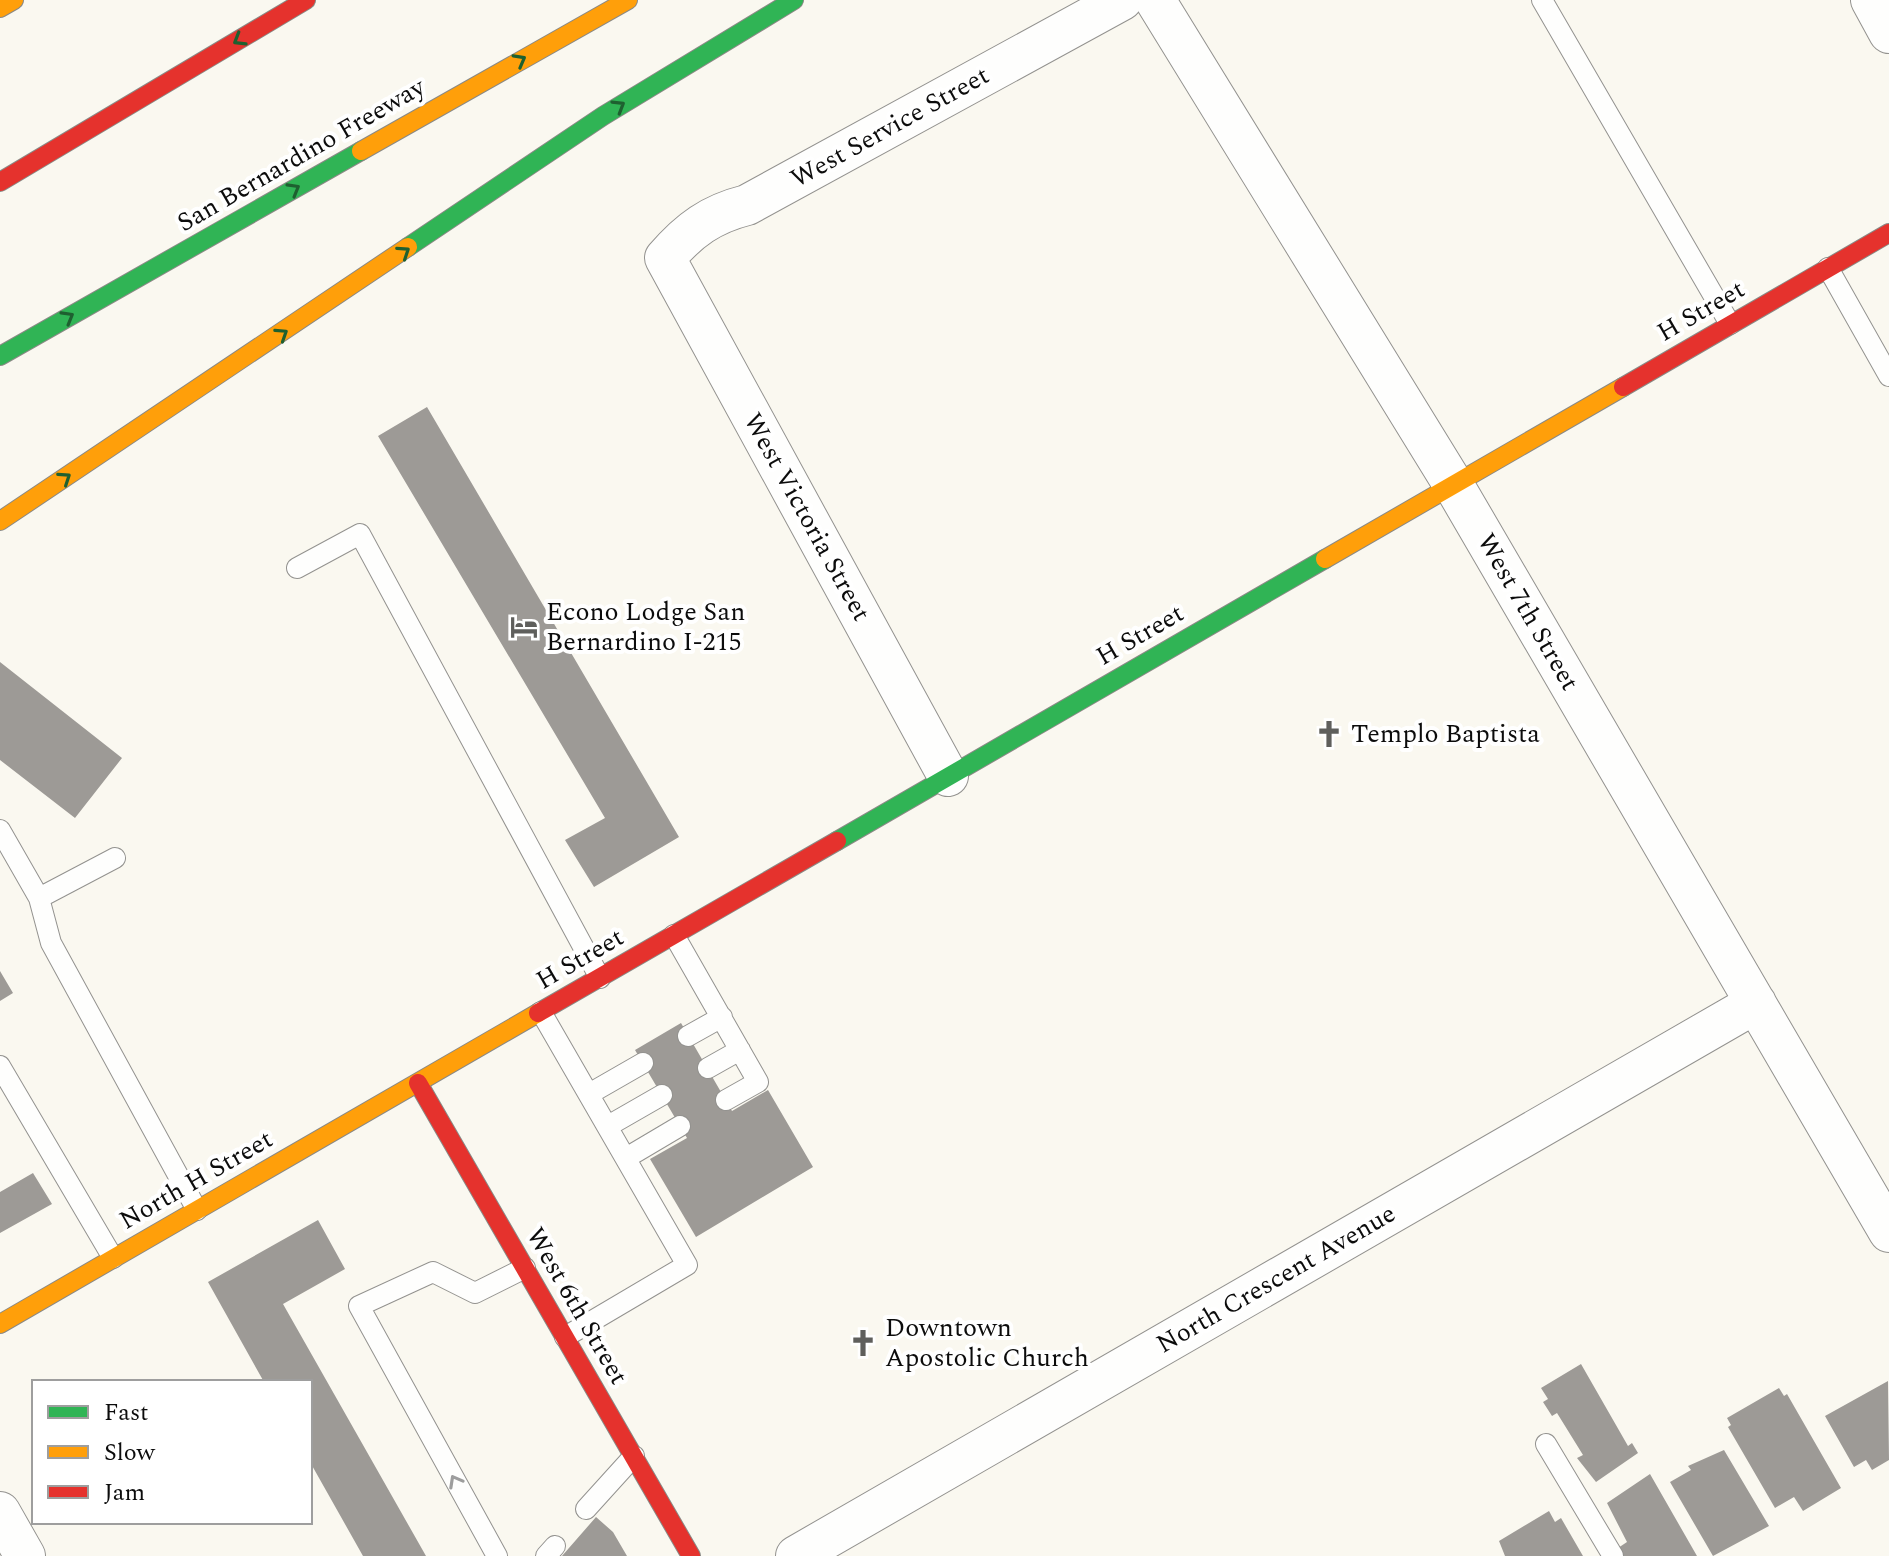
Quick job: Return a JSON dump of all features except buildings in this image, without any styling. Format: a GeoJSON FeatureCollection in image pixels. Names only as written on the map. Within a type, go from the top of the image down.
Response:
{"type":"FeatureCollection","features":[{"type":"Feature","properties":{"kind":"main road"},"geometry":{"type":"LineString","coordinates":[[0,8],[14,0]]}},
{"type":"Feature","properties":{"kind":"main road"},"geometry":{"type":"LineString","coordinates":[[0,182],[306,0]]}},
{"type":"Feature","properties":{"kind":"main road","name":"San Bernardino Freeway"},"geometry":{"type":"LineString","coordinates":[[0,356],[628,0]]}},
{"type":"Feature","properties":{"kind":"main road"},"geometry":{"type":"LineString","coordinates":[[0,521],[603,116],[794,0]]}},
{"type":"Feature","properties":{"kind":"main road","name":"H Street"},"geometry":{"type":"LineString","coordinates":[[418,1083],[1889,233]]}},
{"type":"Feature","properties":{"kind":"main road","name":"North H Street"},"geometry":{"type":"LineString","coordinates":[[0,1324],[418,1083]]}},
{"type":"Feature","properties":{"kind":"main road","name":"West 6th Street"},"geometry":{"type":"LineString","coordinates":[[418,1083],[691,1556]]}},
{"type":"Feature","properties":{"kind":"street","name":"West Service Street"},"geometry":{"type":"LineString","coordinates":[[665,258],[686,234],[719,212],[747,205],[1122,0]]}},
{"type":"Feature","properties":{"kind":"street","name":"West 7th Street"},"geometry":{"type":"LineString","coordinates":[[1155,0],[1453,484],[1889,1232]]}},
{"type":"Feature","properties":{"kind":"street"},"geometry":{"type":"LineString","coordinates":[[1871,0],[1889,33]]}},
{"type":"Feature","properties":{"kind":"street","name":"West Victoria Street"},"geometry":{"type":"LineString","coordinates":[[665,258],[948,776]]}},
{"type":"Feature","properties":{"kind":"street","name":"North Crescent Avenue"},"geometry":{"type":"LineString","coordinates":[[796,1556],[1756,1003]]}},
{"type":"Feature","properties":{"kind":"street"},"geometry":{"type":"LineString","coordinates":[[0,1512],[25,1556]]}},
{"type":"Feature","properties":{"kind":"lane"},"geometry":{"type":"LineString","coordinates":[[1542,0],[1730,324]]}},
{"type":"Feature","properties":{"kind":"lane"},"geometry":{"type":"LineString","coordinates":[[1828,268],[1889,376]]}},
{"type":"Feature","properties":{"kind":"lane"},"geometry":{"type":"LineString","coordinates":[[297,568],[360,534],[600,978]]}},
{"type":"Feature","properties":{"kind":"lane"},"geometry":{"type":"LineString","coordinates":[[0,830],[39,898],[51,943],[197,1210]]}},
{"type":"Feature","properties":{"kind":"lane"},"geometry":{"type":"LineString","coordinates":[[39,898],[115,858]]}},
{"type":"Feature","properties":{"kind":"lane"},"geometry":{"type":"LineString","coordinates":[[674,935],[758,1082],[726,1100]]}},
{"type":"Feature","properties":{"kind":"lane"},"geometry":{"type":"LineString","coordinates":[[541,1012],[687,1265],[565,1337]]}},
{"type":"Feature","properties":{"kind":"lane"},"geometry":{"type":"LineString","coordinates":[[688,1036],[722,1017]]}},
{"type":"Feature","properties":{"kind":"lane"},"geometry":{"type":"LineString","coordinates":[[708,1068],[740,1050]]}},
{"type":"Feature","properties":{"kind":"lane"},"geometry":{"type":"LineString","coordinates":[[589,1094],[643,1063]]}},
{"type":"Feature","properties":{"kind":"lane"},"geometry":{"type":"LineString","coordinates":[[0,1066],[113,1258]]}},
{"type":"Feature","properties":{"kind":"lane"},"geometry":{"type":"LineString","coordinates":[[608,1126],[662,1095]]}},
{"type":"Feature","properties":{"kind":"lane"},"geometry":{"type":"LineString","coordinates":[[626,1158],[680,1126]]}},
{"type":"Feature","properties":{"kind":"lane"},"geometry":{"type":"LineString","coordinates":[[495,1552],[359,1306],[433,1272],[475,1293],[525,1268]]}},
{"type":"Feature","properties":{"kind":"lane"},"geometry":{"type":"LineString","coordinates":[[1546,1444],[1613,1556]]}},
{"type":"Feature","properties":{"kind":"lane"},"geometry":{"type":"LineString","coordinates":[[586,1509],[634,1456]]}},
{"type":"Feature","properties":{"kind":"traffic: fast"},"geometry":{"type":"LineString","coordinates":[[408,247],[603,116],[794,0]]}},
{"type":"Feature","properties":{"kind":"traffic: fast"},"geometry":{"type":"LineString","coordinates":[[0,356],[361,151]]}},
{"type":"Feature","properties":{"kind":"traffic: fast"},"geometry":{"type":"LineString","coordinates":[[837,841],[1325,559]]}},
{"type":"Feature","properties":{"kind":"traffic: slow"},"geometry":{"type":"LineString","coordinates":[[0,8],[14,0]]}},
{"type":"Feature","properties":{"kind":"traffic: slow"},"geometry":{"type":"LineString","coordinates":[[361,151],[628,0]]}},
{"type":"Feature","properties":{"kind":"traffic: slow"},"geometry":{"type":"LineString","coordinates":[[0,521],[408,247]]}},
{"type":"Feature","properties":{"kind":"traffic: slow"},"geometry":{"type":"LineString","coordinates":[[1325,559],[1623,387]]}},
{"type":"Feature","properties":{"kind":"traffic: slow"},"geometry":{"type":"LineString","coordinates":[[0,1324],[538,1013]]}},
{"type":"Feature","properties":{"kind":"traffic: jam"},"geometry":{"type":"LineString","coordinates":[[0,182],[306,0]]}},
{"type":"Feature","properties":{"kind":"traffic: jam"},"geometry":{"type":"LineString","coordinates":[[1623,387],[1889,233]]}},
{"type":"Feature","properties":{"kind":"traffic: jam"},"geometry":{"type":"LineString","coordinates":[[538,1013],[837,841]]}},
{"type":"Feature","properties":{"kind":"traffic: jam"},"geometry":{"type":"LineString","coordinates":[[418,1083],[691,1556]]}},
{"type":"Feature","properties":{"kind":"place","name":"Econo Lodge San Bernardino I-215"},"geometry":{"type":"Point","coordinates":[524,627]}},
{"type":"Feature","properties":{"kind":"place","name":"Templo Baptista"},"geometry":{"type":"Point","coordinates":[1329,734]}},
{"type":"Feature","properties":{"kind":"place","name":"Downtown Apostolic Church"},"geometry":{"type":"Point","coordinates":[863,1343]}}]}
